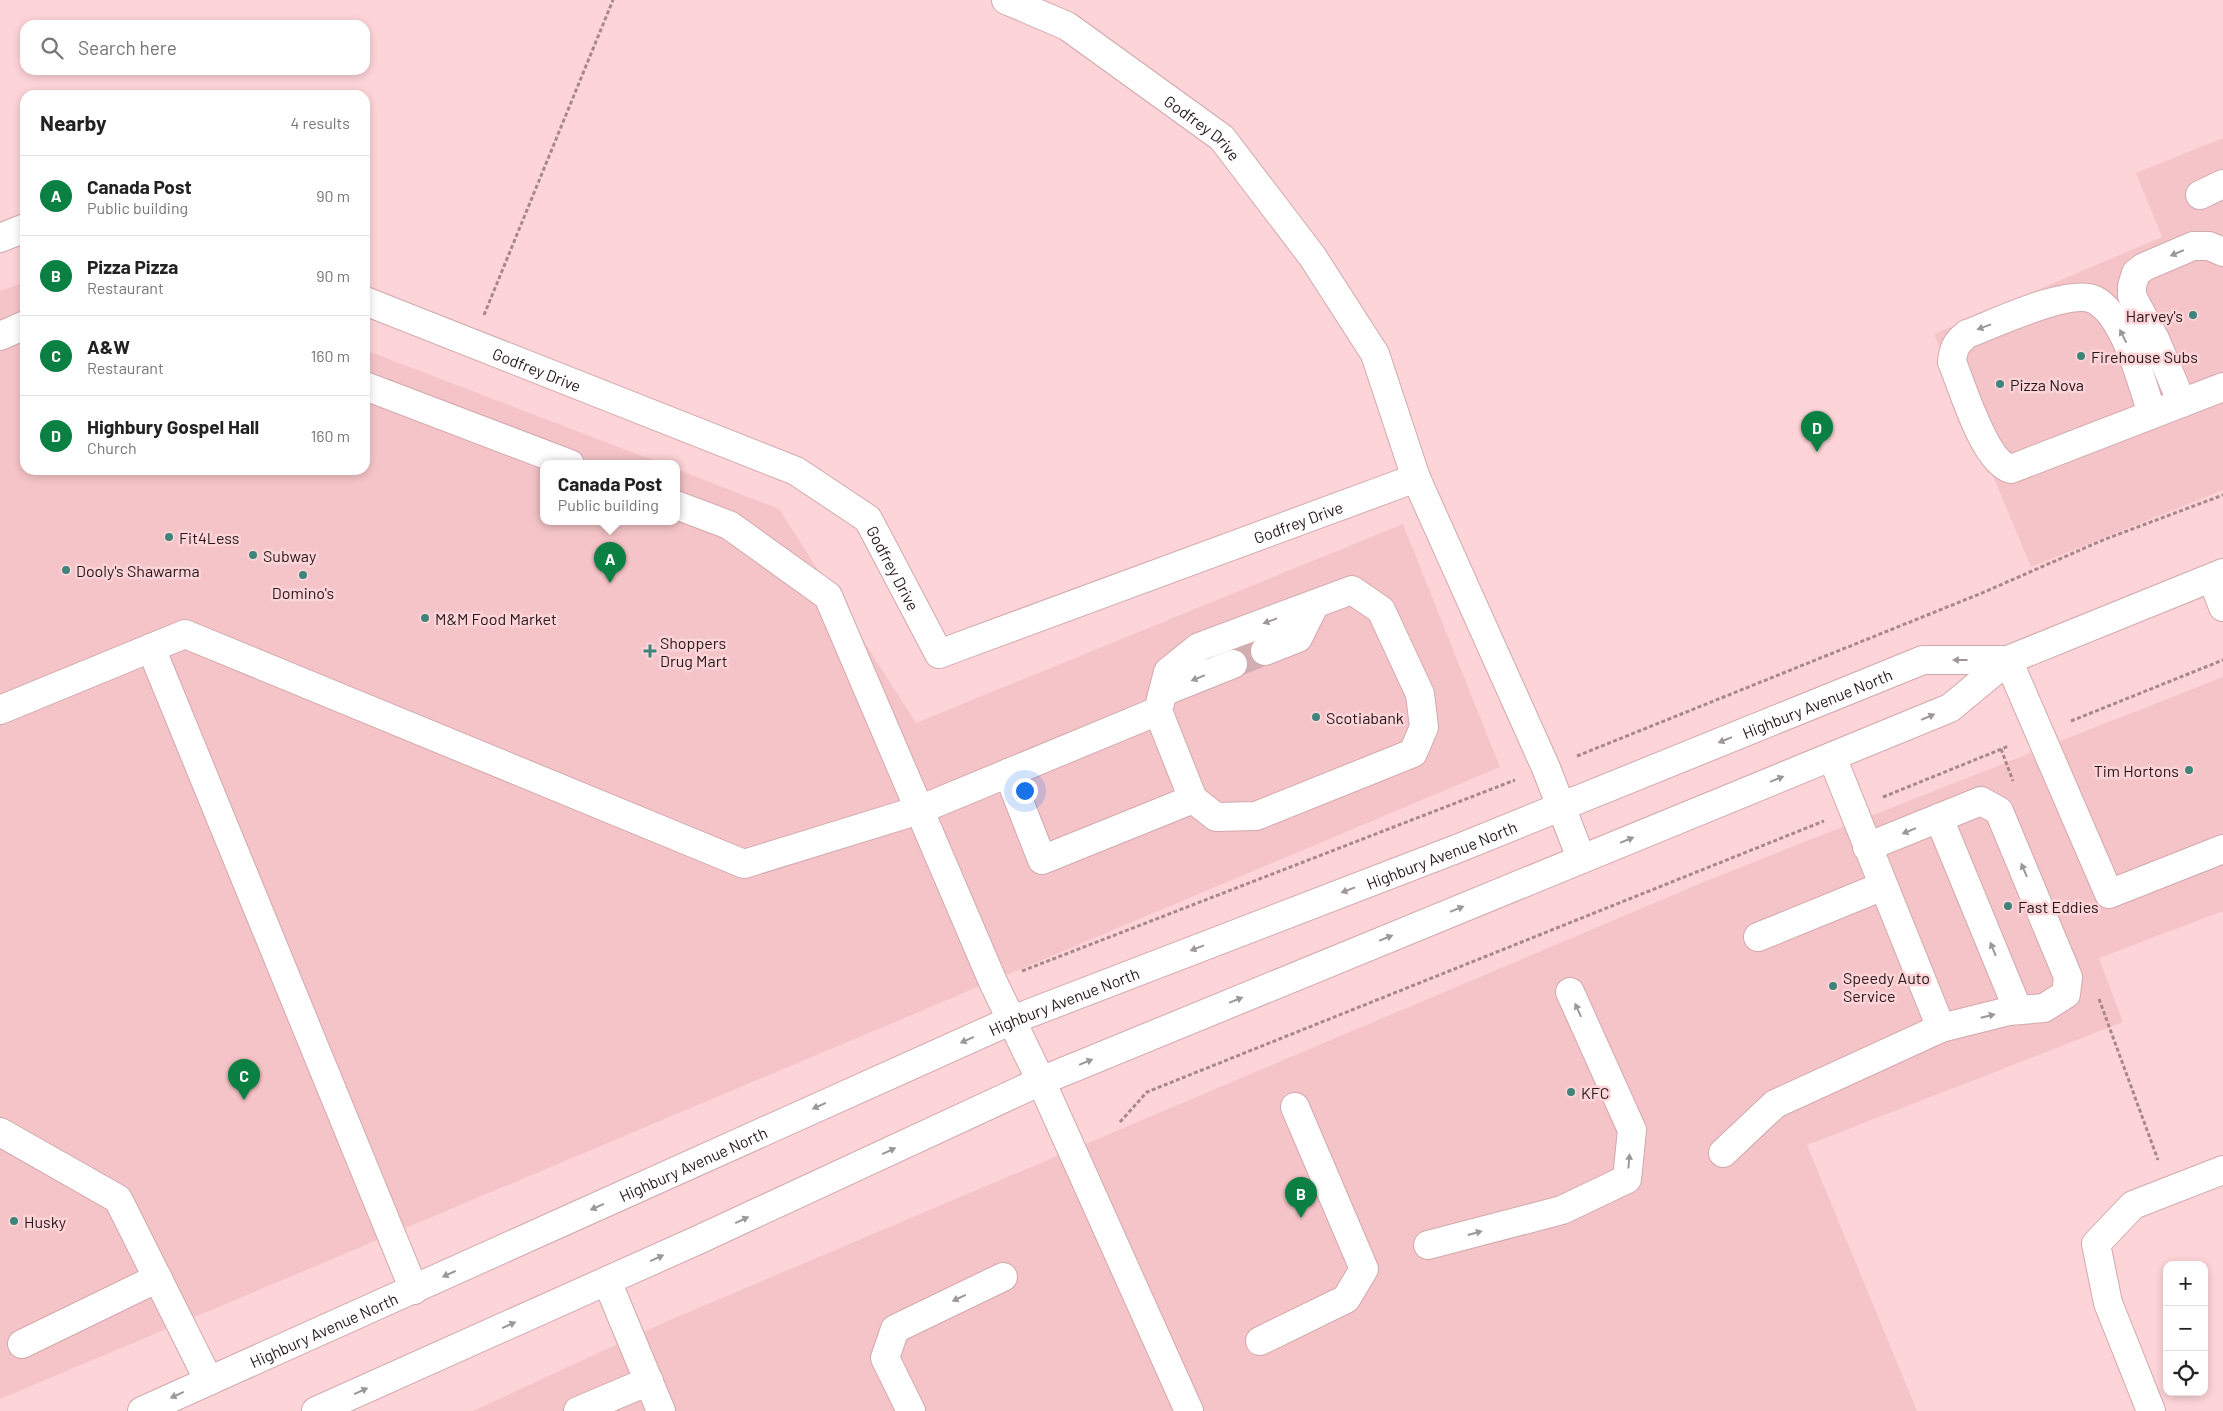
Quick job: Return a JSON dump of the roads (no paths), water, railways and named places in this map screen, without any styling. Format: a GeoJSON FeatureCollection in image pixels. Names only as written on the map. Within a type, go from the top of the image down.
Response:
{"type":"FeatureCollection","features":[{"type":"Feature","properties":{"kind":"main road","name":"Godfrey Drive"},"geometry":{"type":"LineString","coordinates":[[1006,0],[1067,26],[1222,138],[1312,256],[1374,354],[1416,478],[1546,768],[1582,858]]}},
{"type":"Feature","properties":{"kind":"main road"},"geometry":{"type":"LineString","coordinates":[[0,238],[20,230]]}},
{"type":"Feature","properties":{"kind":"main road"},"geometry":{"type":"LineString","coordinates":[[2182,403],[2155,339],[2132,296],[2132,286],[2136,273],[2140,270],[2193,246],[2209,246],[2223,252]]}},
{"type":"Feature","properties":{"kind":"main road"},"geometry":{"type":"LineString","coordinates":[[2152,414],[2134,358],[2122,333],[2109,313],[2094,300],[2078,297],[2048,302],[1967,334],[1957,342],[1953,351],[1952,362],[1987,449],[2003,467],[2011,469],[2182,403],[2223,386]]}},
{"type":"Feature","properties":{"kind":"main road","name":"Godfrey Drive"},"geometry":{"type":"LineString","coordinates":[[370,303],[796,471],[868,519],[939,654],[1416,478]]}},
{"type":"Feature","properties":{"kind":"main road"},"geometry":{"type":"LineString","coordinates":[[0,336],[20,328]]}},
{"type":"Feature","properties":{"kind":"main road"},"geometry":{"type":"LineString","coordinates":[[370,388],[559,460]]}},
{"type":"Feature","properties":{"kind":"main road"},"geometry":{"type":"LineString","coordinates":[[680,507],[729,525],[828,596],[994,982],[1041,1081],[1189,1411]]}},
{"type":"Feature","properties":{"kind":"main road"},"geometry":{"type":"LineString","coordinates":[[2217,576],[2223,606]]}},
{"type":"Feature","properties":{"kind":"main road","name":"Highbury Avenue North"},"geometry":{"type":"LineString","coordinates":[[316,1411],[607,1281],[1041,1081],[1950,708],[2008,660],[2217,576]]}},
{"type":"Feature","properties":{"kind":"main road"},"geometry":{"type":"LineString","coordinates":[[1352,590],[1381,610],[1420,694],[1424,727],[1413,754],[1256,816],[1216,817],[1193,799],[1161,701],[1168,672],[1199,647],[1316,604],[1352,590]]}},
{"type":"Feature","properties":{"kind":"main road"},"geometry":{"type":"LineString","coordinates":[[1265,651],[1298,638],[1316,604]]}},
{"type":"Feature","properties":{"kind":"main road"},"geometry":{"type":"LineString","coordinates":[[0,710],[185,634],[744,864],[919,810],[1008,773],[1161,701],[1233,664]]}},
{"type":"Feature","properties":{"kind":"main road"},"geometry":{"type":"LineString","coordinates":[[151,648],[414,1290]]}},
{"type":"Feature","properties":{"kind":"main road","name":"Highbury Avenue North"},"geometry":{"type":"LineString","coordinates":[[142,1411],[1012,1020],[1561,807],[1923,660],[2008,660]]}},
{"type":"Feature","properties":{"kind":"main road"},"geometry":{"type":"LineString","coordinates":[[2008,660],[2109,894],[2223,848]]}},
{"type":"Feature","properties":{"kind":"main road"},"geometry":{"type":"LineString","coordinates":[[1832,757],[1941,1028]]}},
{"type":"Feature","properties":{"kind":"main road"},"geometry":{"type":"LineString","coordinates":[[1008,773],[1042,860],[1193,799]]}},
{"type":"Feature","properties":{"kind":"main road"},"geometry":{"type":"LineString","coordinates":[[1723,1153],[1775,1104],[1941,1028],[2009,1011],[2044,1008],[2066,994],[2068,977],[1999,811],[1982,802],[1867,847]]}},
{"type":"Feature","properties":{"kind":"main road"},"geometry":{"type":"LineString","coordinates":[[1939,818],[2018,1010]]}},
{"type":"Feature","properties":{"kind":"main road"},"geometry":{"type":"LineString","coordinates":[[1758,937],[1883,886]]}},
{"type":"Feature","properties":{"kind":"main road"},"geometry":{"type":"LineString","coordinates":[[1428,1246],[1562,1210],[1627,1179],[1632,1130],[1570,992]]}},
{"type":"Feature","properties":{"kind":"main road"},"geometry":{"type":"LineString","coordinates":[[1260,1341],[1346,1299],[1364,1269],[1295,1107]]}},
{"type":"Feature","properties":{"kind":"main road"},"geometry":{"type":"LineString","coordinates":[[0,1132],[118,1198],[209,1381]]}},
{"type":"Feature","properties":{"kind":"main road"},"geometry":{"type":"LineString","coordinates":[[2151,1411],[2108,1303],[2096,1244],[2133,1205],[2223,1170]]}},
{"type":"Feature","properties":{"kind":"main road"},"geometry":{"type":"LineString","coordinates":[[22,1344],[158,1278]]}},
{"type":"Feature","properties":{"kind":"main road"},"geometry":{"type":"LineString","coordinates":[[911,1411],[885,1358],[895,1329],[1004,1278]]}},
{"type":"Feature","properties":{"kind":"main road"},"geometry":{"type":"LineString","coordinates":[[607,1281],[661,1411]]}},
{"type":"Feature","properties":{"kind":"main road"},"geometry":{"type":"LineString","coordinates":[[578,1411],[648,1381]]}},
{"type":"Feature","properties":{"kind":"tunnel"},"geometry":{"type":"LineString","coordinates":[[1233,664],[1265,651]]}},
{"type":"Feature","properties":{"kind":"place","name":"Harvey's"},"geometry":{"type":"Point","coordinates":[2193,315]}},
{"type":"Feature","properties":{"kind":"place","name":"Firehouse Subs"},"geometry":{"type":"Point","coordinates":[2081,356]}},
{"type":"Feature","properties":{"kind":"place","name":"Pizza Nova"},"geometry":{"type":"Point","coordinates":[2000,384]}},
{"type":"Feature","properties":{"kind":"place","name":"Highbury Gospel Hall"},"geometry":{"type":"Point","coordinates":[1817,452]}},
{"type":"Feature","properties":{"kind":"place","name":"Fit4Less"},"geometry":{"type":"Point","coordinates":[169,537]}},
{"type":"Feature","properties":{"kind":"place","name":"Subway"},"geometry":{"type":"Point","coordinates":[253,555]}},
{"type":"Feature","properties":{"kind":"place","name":"Dooly's Shawarma"},"geometry":{"type":"Point","coordinates":[66,570]}},
{"type":"Feature","properties":{"kind":"place","name":"Domino's"},"geometry":{"type":"Point","coordinates":[303,575]}},
{"type":"Feature","properties":{"kind":"place","name":"Canada Post"},"geometry":{"type":"Point","coordinates":[610,583]}},
{"type":"Feature","properties":{"kind":"place","name":"M&M Food Market"},"geometry":{"type":"Point","coordinates":[425,618]}},
{"type":"Feature","properties":{"kind":"place","name":"Shoppers Drug Mart"},"geometry":{"type":"Point","coordinates":[650,651]}},
{"type":"Feature","properties":{"kind":"place","name":"Scotiabank"},"geometry":{"type":"Point","coordinates":[1316,717]}},
{"type":"Feature","properties":{"kind":"place","name":"Tim Hortons"},"geometry":{"type":"Point","coordinates":[2189,770]}},
{"type":"Feature","properties":{"kind":"place","name":"Fast Eddies"},"geometry":{"type":"Point","coordinates":[2008,906]}},
{"type":"Feature","properties":{"kind":"place","name":"Speedy Auto Service"},"geometry":{"type":"Point","coordinates":[1833,986]}},
{"type":"Feature","properties":{"kind":"place","name":"KFC"},"geometry":{"type":"Point","coordinates":[1571,1092]}},
{"type":"Feature","properties":{"kind":"place","name":"A&W"},"geometry":{"type":"Point","coordinates":[244,1100]}},
{"type":"Feature","properties":{"kind":"place","name":"Pizza Pizza"},"geometry":{"type":"Point","coordinates":[1301,1218]}},
{"type":"Feature","properties":{"kind":"place","name":"Husky"},"geometry":{"type":"Point","coordinates":[14,1221]}}]}
